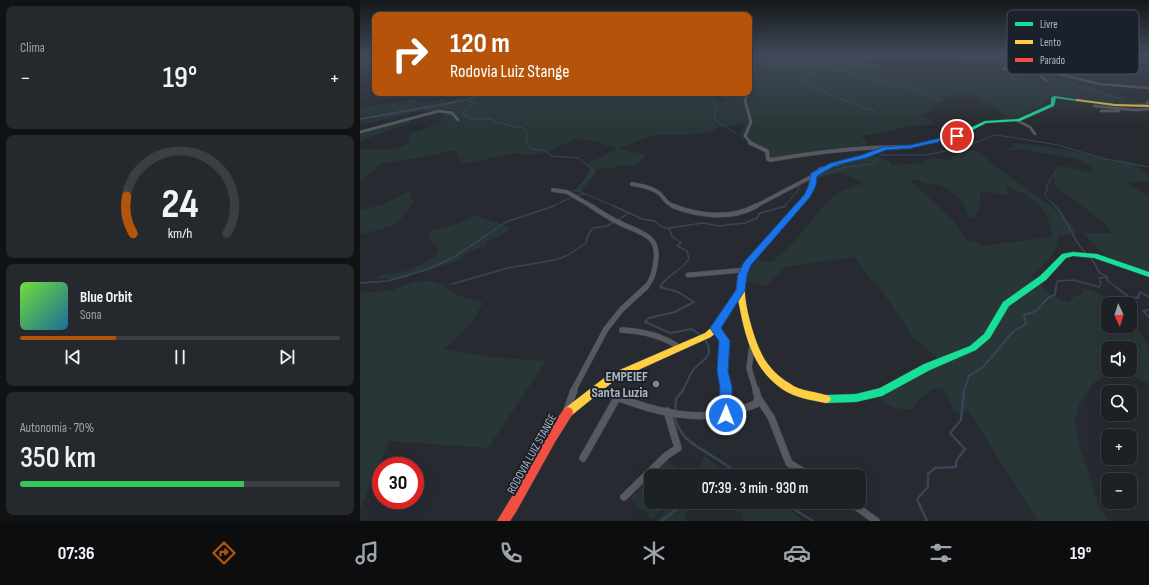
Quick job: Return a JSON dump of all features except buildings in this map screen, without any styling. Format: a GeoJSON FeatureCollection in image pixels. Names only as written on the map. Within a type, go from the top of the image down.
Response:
{"type":"FeatureCollection","features":[{"type":"Feature","properties":{"kind":"street"},"geometry":{"type":"LineString","coordinates":[[1044,78],[1048,81]]}},
{"type":"Feature","properties":{"kind":"street"},"geometry":{"type":"LineString","coordinates":[[1075,78],[1113,85]]}},
{"type":"Feature","properties":{"kind":"street"},"geometry":{"type":"LineString","coordinates":[[1083,78],[1096,83],[1149,88]]}},
{"type":"Feature","properties":{"kind":"street"},"geometry":{"type":"LineString","coordinates":[[746,96],[745,101],[751,122],[745,136],[751,143],[767,151],[768,159],[770,160],[818,152],[877,146],[911,146]]}},
{"type":"Feature","properties":{"kind":"street"},"geometry":{"type":"LineString","coordinates":[[632,184],[649,187],[660,194],[667,204],[685,211],[697,214],[724,215],[747,211],[813,176],[821,169],[834,164],[885,149],[911,146],[964,134],[985,122],[1016,120],[1053,105],[1053,98],[1057,97],[1139,108]]}},
{"type":"Feature","properties":{"kind":"street"},"geometry":{"type":"LineString","coordinates":[[1094,106],[1139,108]]}},
{"type":"Feature","properties":{"kind":"street"},"geometry":{"type":"LineString","coordinates":[[1101,111],[1149,106]]}},
{"type":"Feature","properties":{"kind":"street"},"geometry":{"type":"LineString","coordinates":[[360,132],[440,111],[452,113],[458,120]]}},
{"type":"Feature","properties":{"kind":"street"},"geometry":{"type":"LineString","coordinates":[[1016,120],[1030,127],[1036,134]]}},
{"type":"Feature","properties":{"kind":"street","name":"RODOVIA LUIZ STANGE"},"geometry":{"type":"LineString","coordinates":[[503,521],[517,504],[554,431],[565,415],[595,389],[611,378],[699,340],[716,328],[740,290],[744,270],[754,255],[768,242],[807,196],[812,185],[813,176]]}},
{"type":"Feature","properties":{"kind":"street"},"geometry":{"type":"LineString","coordinates":[[553,190],[567,192],[620,223],[645,233],[652,239],[655,245],[655,268],[649,284],[622,309],[606,329],[571,396],[565,415]]}},
{"type":"Feature","properties":{"kind":"street"},"geometry":{"type":"LineString","coordinates":[[740,290],[752,345],[767,370],[785,384],[804,395],[826,398],[869,395],[893,387],[942,359],[971,350],[981,343],[1002,309],[1021,291],[1049,272],[1064,256],[1077,253],[1104,258],[1149,275]]}},
{"type":"Feature","properties":{"kind":"street"},"geometry":{"type":"LineString","coordinates":[[688,275],[744,270]]}},
{"type":"Feature","properties":{"kind":"street"},"geometry":{"type":"LineString","coordinates":[[716,328],[724,341],[722,371],[726,387],[726,415]]}},
{"type":"Feature","properties":{"kind":"street"},"geometry":{"type":"LineString","coordinates":[[622,330],[654,334],[668,339],[680,348]]}},
{"type":"Feature","properties":{"kind":"street"},"geometry":{"type":"LineString","coordinates":[[752,345],[749,368],[758,398],[771,417],[789,463],[799,469]]}},
{"type":"Feature","properties":{"kind":"street"},"geometry":{"type":"LineString","coordinates":[[595,389],[617,398],[698,417],[726,415],[747,409],[756,404],[758,398]]}},
{"type":"Feature","properties":{"kind":"street"},"geometry":{"type":"LineString","coordinates":[[582,458],[617,398]]}},
{"type":"Feature","properties":{"kind":"street"},"geometry":{"type":"LineString","coordinates":[[624,497],[667,455],[678,448],[672,412]]}},
{"type":"Feature","properties":{"kind":"street"},"geometry":{"type":"LineString","coordinates":[[860,509],[876,521]]}},
{"type":"Feature","properties":{"kind":"shaded area"},"geometry":{"type":"Polygon","coordinates":[[[752,78],[1020,78],[1052,87],[1048,84],[1053,84],[1050,81],[1079,89],[1081,86],[1093,87],[1135,100],[1140,103],[1128,106],[1051,96],[1044,105],[1016,118],[999,120],[1007,116],[983,102],[978,96],[969,94],[943,97],[932,110],[922,115],[936,124],[905,127],[889,132],[861,136],[868,142],[866,145],[768,160],[760,149],[741,136],[740,132],[745,126],[743,124],[716,128],[715,131],[701,134],[658,135],[643,139],[619,149],[646,155],[635,167],[623,165],[610,169],[602,167],[598,168],[589,183],[580,192],[571,192],[587,177],[590,170],[587,164],[617,149],[593,141],[576,139],[546,152],[529,155],[517,153],[461,164],[461,160],[456,156],[458,151],[455,150],[424,157],[382,163],[360,182],[360,150],[385,150],[403,146],[409,143],[409,136],[411,133],[441,123],[441,118],[453,111],[450,109],[430,111],[423,110],[360,125],[360,120],[452,104],[480,96],[713,96],[722,102],[725,101],[723,96],[752,96],[752,78]]]}},
{"type":"Feature","properties":{"kind":"shaded area"},"geometry":{"type":"Polygon","coordinates":[[[415,99],[421,102],[429,102],[444,99],[446,102],[360,118],[360,108],[415,99]]]}},
{"type":"Feature","properties":{"kind":"shaded area"},"geometry":{"type":"Polygon","coordinates":[[[411,122],[408,124],[360,141],[360,131],[384,124],[411,122]]]}},
{"type":"Feature","properties":{"kind":"shaded area"},"geometry":{"type":"Polygon","coordinates":[[[1010,143],[1045,146],[1067,150],[1101,158],[1124,161],[1139,167],[1149,177],[1149,182],[1130,182],[1128,184],[1149,196],[1149,276],[1108,257],[1101,252],[1083,233],[1112,233],[1105,223],[1056,187],[1054,175],[1059,165],[1091,173],[1094,168],[1078,159],[1019,149],[1007,151],[1007,149],[1014,146],[1010,143]]]}},
{"type":"Feature","properties":{"kind":"shaded area"},"geometry":{"type":"Polygon","coordinates":[[[965,150],[979,152],[993,165],[1052,207],[1073,226],[1077,233],[1058,236],[1056,248],[1045,263],[1031,275],[1033,279],[1051,295],[1069,303],[1072,298],[1082,293],[1083,287],[1107,297],[1101,297],[1101,333],[1137,333],[1137,328],[1149,347],[1149,383],[1134,377],[1137,377],[1137,341],[1101,341],[1101,377],[1103,377],[1093,384],[1079,405],[1075,421],[1079,444],[1098,503],[1109,521],[1038,521],[968,410],[957,413],[953,411],[945,390],[939,388],[932,389],[915,404],[914,410],[893,407],[881,399],[877,394],[938,359],[913,337],[876,282],[870,279],[854,257],[786,267],[766,286],[746,281],[747,271],[758,259],[771,263],[791,245],[829,200],[841,191],[864,183],[842,173],[811,179],[819,171],[869,154],[889,161],[892,165],[924,163],[926,158],[951,160],[953,158],[951,157],[965,150]],[[917,179],[910,180],[953,220],[967,242],[973,240],[982,246],[1052,237],[1050,224],[1043,209],[1028,198],[1026,194],[1015,191],[1008,186],[1006,187],[1009,194],[1008,195],[983,191],[980,192],[978,211],[974,217],[968,218],[962,202],[954,193],[944,187],[919,181],[917,179]]]}},
{"type":"Feature","properties":{"kind":"shaded area"},"geometry":{"type":"Polygon","coordinates":[[[410,191],[413,203],[397,224],[360,235],[360,210],[382,205],[410,191]]]}},
{"type":"Feature","properties":{"kind":"shaded area"},"geometry":{"type":"Polygon","coordinates":[[[475,215],[509,227],[510,231],[486,242],[487,245],[464,254],[462,259],[403,278],[391,280],[376,277],[404,271],[424,263],[439,250],[427,235],[431,231],[460,223],[475,215]]]}},
{"type":"Feature","properties":{"kind":"shaded area"},"geometry":{"type":"Polygon","coordinates":[[[414,282],[436,282],[462,297],[483,303],[472,322],[444,349],[493,357],[546,361],[488,448],[389,441],[382,457],[372,457],[372,481],[360,509],[360,293],[393,290],[414,282]]]}},
{"type":"Feature","properties":{"kind":"shaded area"},"geometry":{"type":"Polygon","coordinates":[[[705,455],[719,469],[700,469],[705,455]]]}},
{"type":"Feature","properties":{"kind":"shaded area"},"geometry":{"type":"Polygon","coordinates":[[[666,460],[677,469],[658,469],[666,460]]]}},
{"type":"Feature","properties":{"kind":"shaded area"},"geometry":{"type":"Polygon","coordinates":[[[644,484],[644,509],[662,509],[653,520],[630,499],[644,484]]]}},
{"type":"Feature","properties":{"kind":"shaded area"},"geometry":{"type":"Polygon","coordinates":[[[667,509],[686,509],[686,521],[656,521],[667,509]]]}},
{"type":"Feature","properties":{"kind":"shaded area"},"geometry":{"type":"Polygon","coordinates":[[[734,509],[775,509],[778,511],[789,509],[803,521],[744,521],[741,514],[734,509]]]}},
{"type":"Feature","properties":{"kind":"water"},"geometry":{"type":"Polygon","coordinates":[[[474,96],[480,96],[452,104],[360,120],[360,118],[465,99],[474,96]]]}},
{"type":"Feature","properties":{"kind":"waterway"},"geometry":{"type":"LineString","coordinates":[[752,81],[758,78]]}},
{"type":"Feature","properties":{"kind":"waterway"},"geometry":{"type":"LineString","coordinates":[[806,78],[805,81],[810,87],[879,113]]}},
{"type":"Feature","properties":{"kind":"waterway"},"geometry":{"type":"LineString","coordinates":[[868,78],[915,89],[942,101]]}},
{"type":"Feature","properties":{"kind":"waterway"},"geometry":{"type":"LineString","coordinates":[[1049,78],[1121,99]]}},
{"type":"Feature","properties":{"kind":"waterway"},"geometry":{"type":"LineString","coordinates":[[711,96],[717,106],[714,112],[716,121],[737,134]]}},
{"type":"Feature","properties":{"kind":"waterway"},"geometry":{"type":"LineString","coordinates":[[466,100],[475,103],[463,111],[464,115],[473,119],[491,119],[498,123],[523,128],[526,130],[527,144],[530,149],[544,150],[552,156],[579,158],[593,171],[578,189],[579,191],[616,207]]}},
{"type":"Feature","properties":{"kind":"waterway"},"geometry":{"type":"LineString","coordinates":[[816,177],[845,167],[872,164],[881,155],[926,155],[974,145],[974,143],[995,135],[1058,145],[1105,159],[1149,167]]}},
{"type":"Feature","properties":{"kind":"waterway"},"geometry":{"type":"LineString","coordinates":[[1055,206],[1045,196],[1045,192],[1048,190],[1046,186],[1056,171]]}},
{"type":"Feature","properties":{"kind":"waterway"},"geometry":{"type":"LineString","coordinates":[[784,206],[799,189],[798,186],[800,185]]}},
{"type":"Feature","properties":{"kind":"waterway"},"geometry":{"type":"LineString","coordinates":[[576,196],[584,194]]}},
{"type":"Feature","properties":{"kind":"waterway"},"geometry":{"type":"LineString","coordinates":[[551,207],[572,197]]}},
{"type":"Feature","properties":{"kind":"waterway"},"geometry":{"type":"LineString","coordinates":[[614,206],[642,219],[655,221],[662,227],[669,229]]}},
{"type":"Feature","properties":{"kind":"waterway"},"geometry":{"type":"LineString","coordinates":[[660,287],[665,280],[682,267],[689,259],[687,251],[677,246],[681,243],[672,236],[669,228],[703,223],[719,226],[745,223],[757,218],[760,213],[784,206]]}},
{"type":"Feature","properties":{"kind":"waterway"},"geometry":{"type":"LineString","coordinates":[[1055,206],[1064,218],[1077,243],[1086,253]]}},
{"type":"Feature","properties":{"kind":"waterway"},"geometry":{"type":"LineString","coordinates":[[360,283],[388,281],[429,269],[454,257],[506,222],[551,207]]}},
{"type":"Feature","properties":{"kind":"waterway"},"geometry":{"type":"LineString","coordinates":[[618,220],[628,213]]}},
{"type":"Feature","properties":{"kind":"waterway"},"geometry":{"type":"LineString","coordinates":[[452,284],[508,268],[555,260],[568,255],[586,243],[588,235],[593,228],[607,226],[614,222]]}},
{"type":"Feature","properties":{"kind":"waterway"},"geometry":{"type":"LineString","coordinates":[[1091,258],[1100,273],[1106,276]]}},
{"type":"Feature","properties":{"kind":"waterway"},"geometry":{"type":"LineString","coordinates":[[1056,288],[1057,281],[1074,280],[1099,287],[1101,283],[1099,278],[1108,277],[1107,280],[1117,288]]}},
{"type":"Feature","properties":{"kind":"waterway"},"geometry":{"type":"LineString","coordinates":[[660,287],[678,292],[694,302],[675,312],[649,318],[645,322],[670,333],[691,329],[701,335]]}},
{"type":"Feature","properties":{"kind":"waterway"},"geometry":{"type":"LineString","coordinates":[[964,391],[969,376],[983,367],[1013,332],[1026,324],[1024,315],[1036,311],[1049,297],[1055,295],[1056,287]]}},
{"type":"Feature","properties":{"kind":"waterway"},"geometry":{"type":"LineString","coordinates":[[1116,287],[1129,297],[1138,298],[1140,292],[1149,297]]}},
{"type":"Feature","properties":{"kind":"waterway"},"geometry":{"type":"LineString","coordinates":[[1149,310],[1143,311],[1149,317]]}},
{"type":"Feature","properties":{"kind":"waterway"},"geometry":{"type":"LineString","coordinates":[[682,391],[692,371],[708,354],[709,350],[706,341]]}},
{"type":"Feature","properties":{"kind":"waterway"},"geometry":{"type":"LineString","coordinates":[[675,411],[676,399],[683,390]]}},
{"type":"Feature","properties":{"kind":"waterway"},"geometry":{"type":"LineString","coordinates":[[927,521],[917,499],[928,487],[928,474],[935,468],[956,467],[956,461],[965,449],[950,433],[961,420],[964,390]]}},
{"type":"Feature","properties":{"kind":"waterway"},"geometry":{"type":"LineString","coordinates":[[674,417],[680,431],[688,440],[731,469]]}},
{"type":"Feature","properties":{"kind":"waterway"},"geometry":{"type":"LineString","coordinates":[[661,521],[677,509]]}},
{"type":"Feature","properties":{"kind":"waterway"},"geometry":{"type":"LineString","coordinates":[[793,509],[813,521]]}},
{"type":"Feature","properties":{"kind":"traffic: fast"},"geometry":{"type":"LineString","coordinates":[[760,249],[804,200],[811,190],[813,176],[821,169],[885,149],[911,147],[957,136],[985,122],[1019,120],[1053,105],[1053,98],[1055,97],[1077,100]]}},
{"type":"Feature","properties":{"kind":"traffic: fast"},"geometry":{"type":"LineString","coordinates":[[826,399],[856,398],[882,392],[927,367],[973,348],[987,336],[1006,304],[1043,278],[1064,256],[1073,254],[1095,256],[1149,275]]}},
{"type":"Feature","properties":{"kind":"traffic: slow"},"geometry":{"type":"LineString","coordinates":[[1077,100],[1115,105],[1149,106]]}},
{"type":"Feature","properties":{"kind":"traffic: slow"},"geometry":{"type":"LineString","coordinates":[[568,412],[611,378],[708,335],[716,328],[740,290],[742,275],[747,264],[760,249]]}},
{"type":"Feature","properties":{"kind":"traffic: slow"},"geometry":{"type":"LineString","coordinates":[[740,290],[748,329],[754,347],[772,376],[786,387],[804,395],[826,399]]}},
{"type":"Feature","properties":{"kind":"traffic: jam"},"geometry":{"type":"LineString","coordinates":[[503,521],[521,494],[559,425],[568,412]]}},
{"type":"Feature","properties":{"kind":"place","name":"EMPEIEF Santa Luzia"},"geometry":{"type":"Point","coordinates":[656,384]}},
{"type":"Feature","properties":{"kind":"route"},"geometry":{"type":"LineString","coordinates":[[726,415],[726,387],[722,371],[725,348],[724,341],[716,328],[732,305],[740,290],[742,275],[747,264],[807,196],[811,190],[813,176],[821,169],[880,150],[901,148],[957,136]]}}]}
